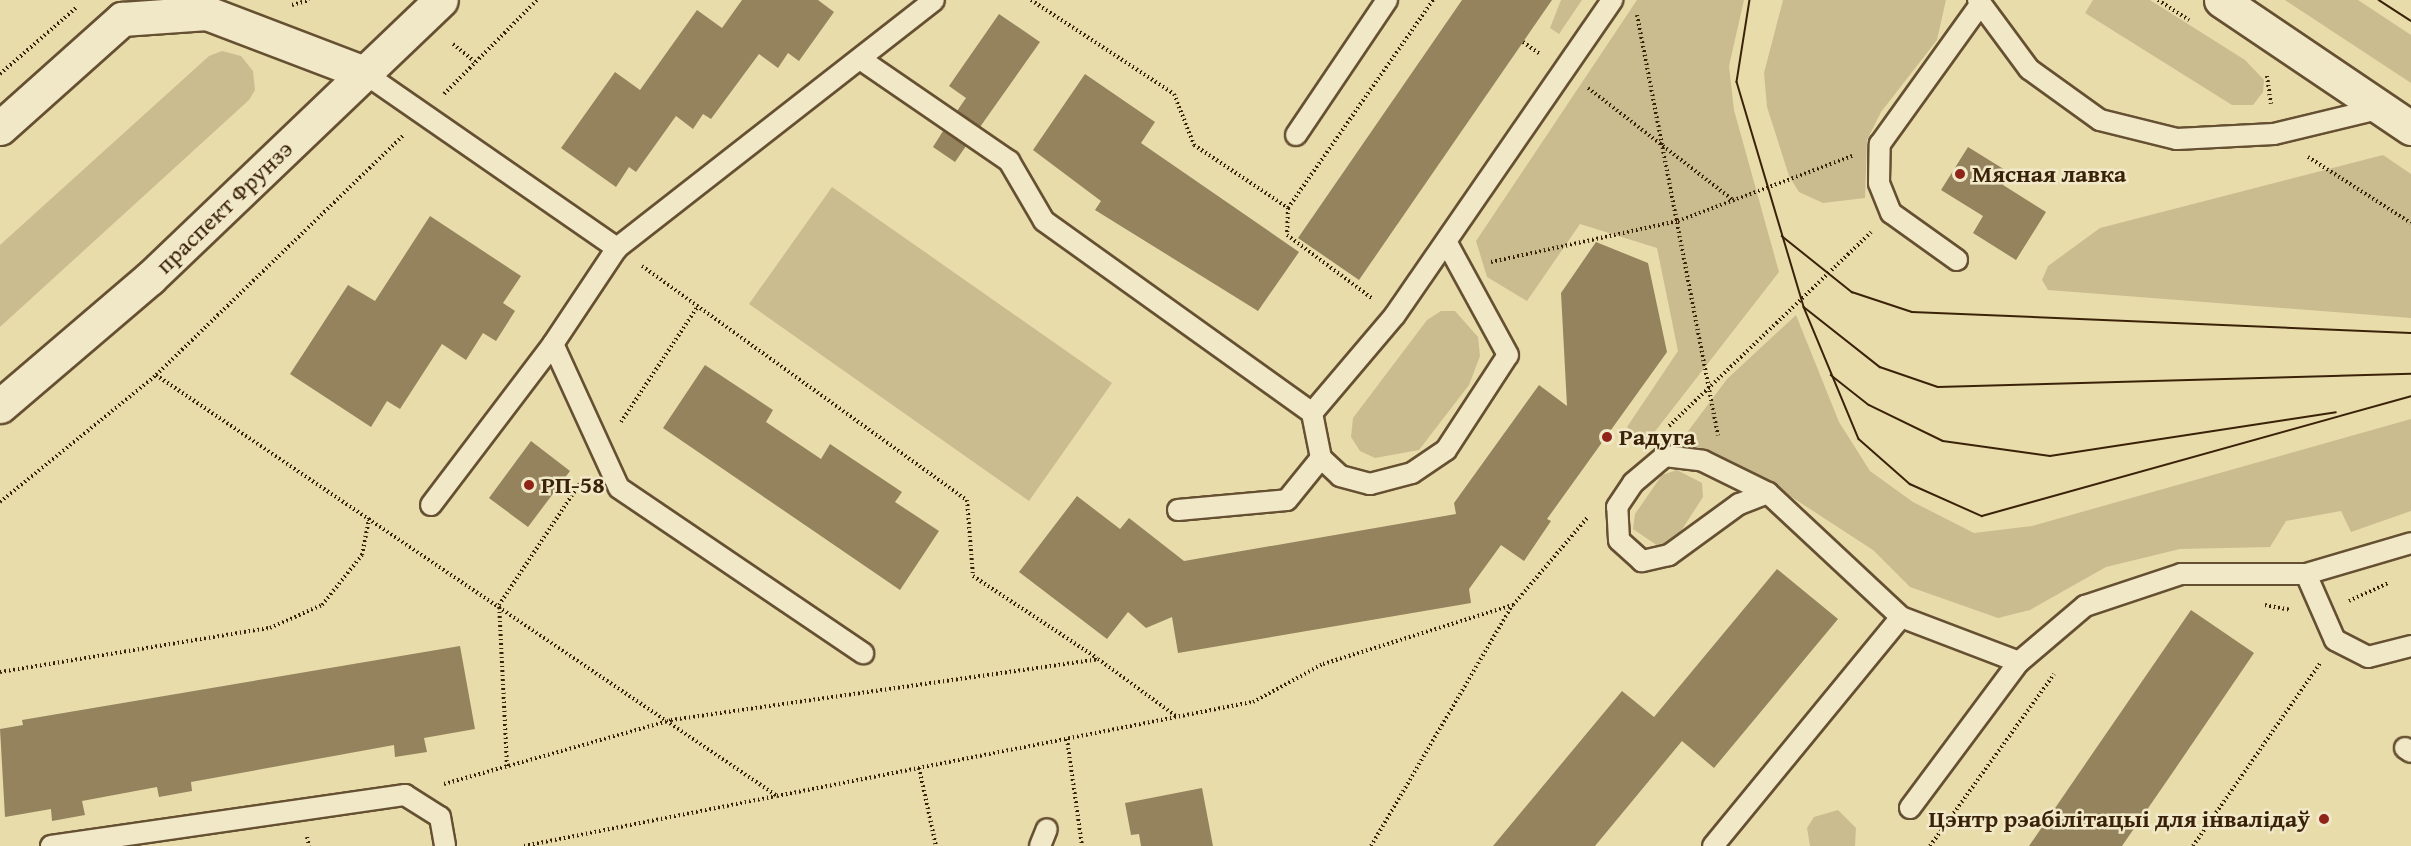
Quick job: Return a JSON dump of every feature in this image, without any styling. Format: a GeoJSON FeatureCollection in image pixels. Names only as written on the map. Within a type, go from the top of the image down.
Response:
{"type":"FeatureCollection","features":[{"type":"Feature","properties":{"kind":"main road","name":"праспект Фрунзэ"},"geometry":{"type":"LineString","coordinates":[[0,406],[150,278],[441,0]]}},
{"type":"Feature","properties":{"kind":"main road"},"geometry":{"type":"LineString","coordinates":[[2221,0],[2411,128]]}},
{"type":"Feature","properties":{"kind":"main road"},"geometry":{"type":"LineString","coordinates":[[0,128],[122,19],[207,13],[364,73]]}},
{"type":"Feature","properties":{"kind":"lane"},"geometry":{"type":"LineString","coordinates":[[431,504],[553,344],[617,248],[934,0]]}},
{"type":"Feature","properties":{"kind":"lane"},"geometry":{"type":"LineString","coordinates":[[1296,135],[1387,0]]}},
{"type":"Feature","properties":{"kind":"lane"},"geometry":{"type":"LineString","coordinates":[[1312,413],[1395,315],[1565,71],[1611,0]]}},
{"type":"Feature","properties":{"kind":"lane"},"geometry":{"type":"LineString","coordinates":[[1957,260],[1891,213],[1879,183],[1880,144],[1979,2],[2029,69],[2100,120],[2177,139],[2274,134],[2382,108]]}},
{"type":"Feature","properties":{"kind":"lane"},"geometry":{"type":"LineString","coordinates":[[860,59],[1009,161],[1044,221],[1312,413],[1321,458],[1340,476],[1370,484],[1412,473],[1446,450],[1508,355],[1447,243]]}},
{"type":"Feature","properties":{"kind":"lane"},"geometry":{"type":"LineString","coordinates":[[364,73],[617,248]]}},
{"type":"Feature","properties":{"kind":"lane"},"geometry":{"type":"LineString","coordinates":[[553,344],[619,488],[863,653]]}},
{"type":"Feature","properties":{"kind":"lane"},"geometry":{"type":"LineString","coordinates":[[1768,493],[1739,504],[1669,555],[1642,561],[1619,540],[1617,507],[1633,483],[1665,456],[1703,461],[1768,493],[1901,617],[2019,662]]}},
{"type":"Feature","properties":{"kind":"lane"},"geometry":{"type":"LineString","coordinates":[[1178,510],[1287,500],[1321,458]]}},
{"type":"Feature","properties":{"kind":"lane"},"geometry":{"type":"LineString","coordinates":[[1910,808],[2019,662],[2085,606],[2181,574],[2306,574],[2411,543]]}},
{"type":"Feature","properties":{"kind":"lane"},"geometry":{"type":"LineString","coordinates":[[2306,574],[2321,614],[2336,640],[2368,657],[2411,646]]}},
{"type":"Feature","properties":{"kind":"lane"},"geometry":{"type":"LineString","coordinates":[[1713,846],[1901,617]]}},
{"type":"Feature","properties":{"kind":"lane"},"geometry":{"type":"LineString","coordinates":[[51,846],[405,795],[441,817],[445,846]]}},
{"type":"Feature","properties":{"kind":"path"},"geometry":{"type":"LineString","coordinates":[[0,74],[88,0]]}},
{"type":"Feature","properties":{"kind":"path"},"geometry":{"type":"LineString","coordinates":[[0,502],[156,375],[425,114],[537,0]]}},
{"type":"Feature","properties":{"kind":"path"},"geometry":{"type":"LineString","coordinates":[[1031,0],[1174,94],[1194,145],[1288,208]]}},
{"type":"Feature","properties":{"kind":"path"},"geometry":{"type":"LineString","coordinates":[[1395,315],[1287,235],[1288,208],[1433,0]]}},
{"type":"Feature","properties":{"kind":"path"},"geometry":{"type":"LineString","coordinates":[[1636,11],[1717,433],[1736,477]]}},
{"type":"Feature","properties":{"kind":"path"},"geometry":{"type":"LineString","coordinates":[[453,44],[474,62]]}},
{"type":"Feature","properties":{"kind":"path"},"geometry":{"type":"LineString","coordinates":[[1565,71],[1662,143],[1734,202]]}},
{"type":"Feature","properties":{"kind":"path"},"geometry":{"type":"LineString","coordinates":[[1461,268],[1678,221],[1734,202],[1880,144]]}},
{"type":"Feature","properties":{"kind":"path"},"geometry":{"type":"LineString","coordinates":[[1662,434],[1708,384],[1891,213]]}},
{"type":"Feature","properties":{"kind":"path"},"geometry":{"type":"LineString","coordinates":[[617,248],[967,500],[973,576],[1098,658],[1176,717]]}},
{"type":"Feature","properties":{"kind":"path"},"geometry":{"type":"LineString","coordinates":[[507,766],[498,605],[698,306]]}},
{"type":"Feature","properties":{"kind":"path"},"geometry":{"type":"LineString","coordinates":[[1586,518],[1594,509]]}},
{"type":"Feature","properties":{"kind":"path"},"geometry":{"type":"LineString","coordinates":[[0,672],[270,628],[322,605],[362,555],[369,518]]}},
{"type":"Feature","properties":{"kind":"path"},"geometry":{"type":"LineString","coordinates":[[2254,601],[2321,614],[2401,578]]}},
{"type":"Feature","properties":{"kind":"path"},"geometry":{"type":"LineString","coordinates":[[1371,846],[1513,605]]}},
{"type":"Feature","properties":{"kind":"path"},"geometry":{"type":"LineString","coordinates":[[2193,846],[2336,640]]}},
{"type":"Feature","properties":{"kind":"path"},"geometry":{"type":"LineString","coordinates":[[405,795],[671,720],[1098,658]]}},
{"type":"Feature","properties":{"kind":"path"},"geometry":{"type":"LineString","coordinates":[[1930,846],[2058,668]]}},
{"type":"Feature","properties":{"kind":"path"},"geometry":{"type":"LineString","coordinates":[[1066,739],[1082,846]]}},
{"type":"Feature","properties":{"kind":"path"},"geometry":{"type":"LineString","coordinates":[[919,768],[936,846]]}},
{"type":"Feature","properties":{"kind":"path"},"geometry":{"type":"LineString","coordinates":[[524,846],[777,796]]}},
{"type":"Feature","properties":{"kind":"shaded area"},"geometry":{"type":"Polygon","coordinates":[[[1561,0],[1582,0],[1559,34],[1550,28],[1561,0]]]}},
{"type":"Feature","properties":{"kind":"shaded area"},"geometry":{"type":"Polygon","coordinates":[[[1637,0],[1744,0],[1729,66],[1734,110],[1779,272],[1646,443],[1627,427],[1678,351],[1657,248],[1580,224],[1527,301],[1487,277],[1476,241],[1637,0]]]}},
{"type":"Feature","properties":{"kind":"shaded area"},"geometry":{"type":"Polygon","coordinates":[[[1783,0],[1946,0],[1937,40],[1881,112],[1867,140],[1865,198],[1823,203],[1799,192],[1789,176],[1767,107],[1764,73],[1783,0]]]}},
{"type":"Feature","properties":{"kind":"shaded area"},"geometry":{"type":"Polygon","coordinates":[[[2093,0],[2150,0],[2245,60],[2264,80],[2263,92],[2253,105],[2232,105],[2085,13],[2093,0]]]}},
{"type":"Feature","properties":{"kind":"shaded area"},"geometry":{"type":"Polygon","coordinates":[[[2285,0],[2358,0],[2411,35],[2411,83],[2285,0]]]}},
{"type":"Feature","properties":{"kind":"shaded area"},"geometry":{"type":"Polygon","coordinates":[[[222,51],[241,56],[253,71],[255,90],[249,100],[0,327],[0,245],[209,56],[222,51]]]}},
{"type":"Feature","properties":{"kind":"shaded area"},"geometry":{"type":"Polygon","coordinates":[[[2383,155],[2411,174],[2411,318],[2048,290],[2042,280],[2048,266],[2100,228],[2383,155]]]}},
{"type":"Feature","properties":{"kind":"shaded area"},"geometry":{"type":"Polygon","coordinates":[[[832,187],[1112,383],[1029,501],[749,304],[832,187]]]}},
{"type":"Feature","properties":{"kind":"shaded area"},"geometry":{"type":"Polygon","coordinates":[[[1441,311],[1455,311],[1478,337],[1480,356],[1469,385],[1419,450],[1375,458],[1360,451],[1351,437],[1353,418],[1427,320],[1441,311]]]}},
{"type":"Feature","properties":{"kind":"shaded area"},"geometry":{"type":"Polygon","coordinates":[[[1796,315],[1839,422],[1870,471],[1913,502],[1974,533],[2032,526],[2411,419],[2411,511],[2351,532],[2341,511],[2286,521],[2270,547],[2180,549],[2106,567],[2030,610],[1998,618],[1910,587],[1873,550],[1790,496],[1711,451],[1680,442],[1727,379],[1796,315]]]}},
{"type":"Feature","properties":{"kind":"shaded area"},"geometry":{"type":"Polygon","coordinates":[[[1677,470],[1702,483],[1703,497],[1674,542],[1658,546],[1633,529],[1635,514],[1662,475],[1677,470]]]}},
{"type":"Feature","properties":{"kind":"shaded area"},"geometry":{"type":"Polygon","coordinates":[[[1838,810],[1856,828],[1855,846],[1810,846],[1807,828],[1814,817],[1838,810]]]}},
{"type":"Feature","properties":{"kind":"building"},"geometry":{"type":"Polygon","coordinates":[[[742,0],[818,0],[834,12],[799,61],[788,53],[778,68],[759,54],[711,119],[703,114],[693,129],[676,116],[636,172],[629,167],[616,187],[561,148],[615,72],[640,90],[697,10],[722,28],[742,0]]]}},
{"type":"Feature","properties":{"kind":"building"},"geometry":{"type":"Polygon","coordinates":[[[1462,0],[1552,0],[1359,280],[1298,238],[1462,0]]]}},
{"type":"Feature","properties":{"kind":"building"},"geometry":{"type":"Polygon","coordinates":[[[999,14],[1040,42],[980,127],[957,111],[966,98],[949,86],[999,14]]]}},
{"type":"Feature","properties":{"kind":"building"},"geometry":{"type":"Polygon","coordinates":[[[1085,74],[1155,122],[1141,143],[1299,252],[1258,311],[1095,210],[1101,201],[1033,150],[1085,74]]]}},
{"type":"Feature","properties":{"kind":"building"},"geometry":{"type":"Polygon","coordinates":[[[943,131],[966,146],[955,162],[933,147],[943,131]]]}},
{"type":"Feature","properties":{"kind":"building"},"geometry":{"type":"Polygon","coordinates":[[[1968,147],[2010,173],[2003,185],[2046,212],[2016,260],[1973,233],[1983,216],[1941,190],[1968,147]]]}},
{"type":"Feature","properties":{"kind":"building"},"geometry":{"type":"Polygon","coordinates":[[[430,216],[521,276],[503,303],[515,311],[496,341],[483,333],[466,360],[442,344],[400,409],[387,401],[371,427],[290,374],[348,285],[375,301],[430,216]]]}},
{"type":"Feature","properties":{"kind":"building"},"geometry":{"type":"Polygon","coordinates":[[[1596,242],[1648,263],[1667,352],[1547,519],[1551,521],[1524,561],[1501,545],[1469,589],[1471,603],[1178,653],[1172,617],[1146,628],[1128,612],[1107,639],[1019,572],[1077,496],[1120,529],[1129,518],[1184,561],[1456,514],[1454,503],[1539,385],[1567,406],[1561,293],[1596,242]]]}},
{"type":"Feature","properties":{"kind":"building"},"geometry":{"type":"Polygon","coordinates":[[[705,365],[773,410],[766,422],[821,459],[830,444],[902,492],[895,502],[939,531],[900,590],[663,428],[705,365]]]}},
{"type":"Feature","properties":{"kind":"building","name":"РП-58"},"geometry":{"type":"Polygon","coordinates":[[[531,441],[570,471],[528,527],[489,498],[531,441]]]}},
{"type":"Feature","properties":{"kind":"building"},"geometry":{"type":"Polygon","coordinates":[[[1777,569],[1838,619],[1714,768],[1682,741],[1595,846],[1493,846],[1622,691],[1654,717],[1777,569]]]}},
{"type":"Feature","properties":{"kind":"building"},"geometry":{"type":"Polygon","coordinates":[[[2191,610],[2254,653],[2173,772],[2122,846],[2029,846],[2191,610]]]}},
{"type":"Feature","properties":{"kind":"building"},"geometry":{"type":"Polygon","coordinates":[[[460,646],[475,729],[424,738],[427,752],[395,757],[394,745],[191,782],[192,791],[159,797],[157,787],[82,801],[85,815],[52,821],[51,809],[5,817],[0,729],[23,725],[22,720],[460,646]]]}},
{"type":"Feature","properties":{"kind":"building"},"geometry":{"type":"Polygon","coordinates":[[[1202,788],[1213,846],[1141,846],[1139,834],[1131,835],[1125,803],[1202,788]]]}},
{"type":"Feature","properties":{"kind":"tram line"},"geometry":{"type":"LineString","coordinates":[[1750,0],[1737,82],[1804,307],[1859,439],[1910,484],[1982,516],[2411,396]]}},
{"type":"Feature","properties":{"kind":"tram line"},"geometry":{"type":"LineString","coordinates":[[2379,0],[2411,21]]}},
{"type":"Feature","properties":{"kind":"tram line"},"geometry":{"type":"LineString","coordinates":[[1782,236],[1852,292],[1912,312],[2411,333]]}},
{"type":"Feature","properties":{"kind":"tram line"},"geometry":{"type":"LineString","coordinates":[[1804,307],[1880,367],[1938,387],[2411,374]]}},
{"type":"Feature","properties":{"kind":"tram line"},"geometry":{"type":"LineString","coordinates":[[1831,375],[1869,405],[1943,441],[2050,456],[2336,412]]}},
{"type":"Feature","properties":{"kind":"place","name":"Мясная лавка"},"geometry":{"type":"Point","coordinates":[1960,174]}},
{"type":"Feature","properties":{"kind":"place","name":"Радуга"},"geometry":{"type":"Point","coordinates":[1607,437]}},
{"type":"Feature","properties":{"kind":"place","name":"РП-58"},"geometry":{"type":"Point","coordinates":[529,485]}},
{"type":"Feature","properties":{"kind":"place","name":"Цэнтр рэабілітацыі для інвалідаў"},"geometry":{"type":"Point","coordinates":[2324,819]}}]}
